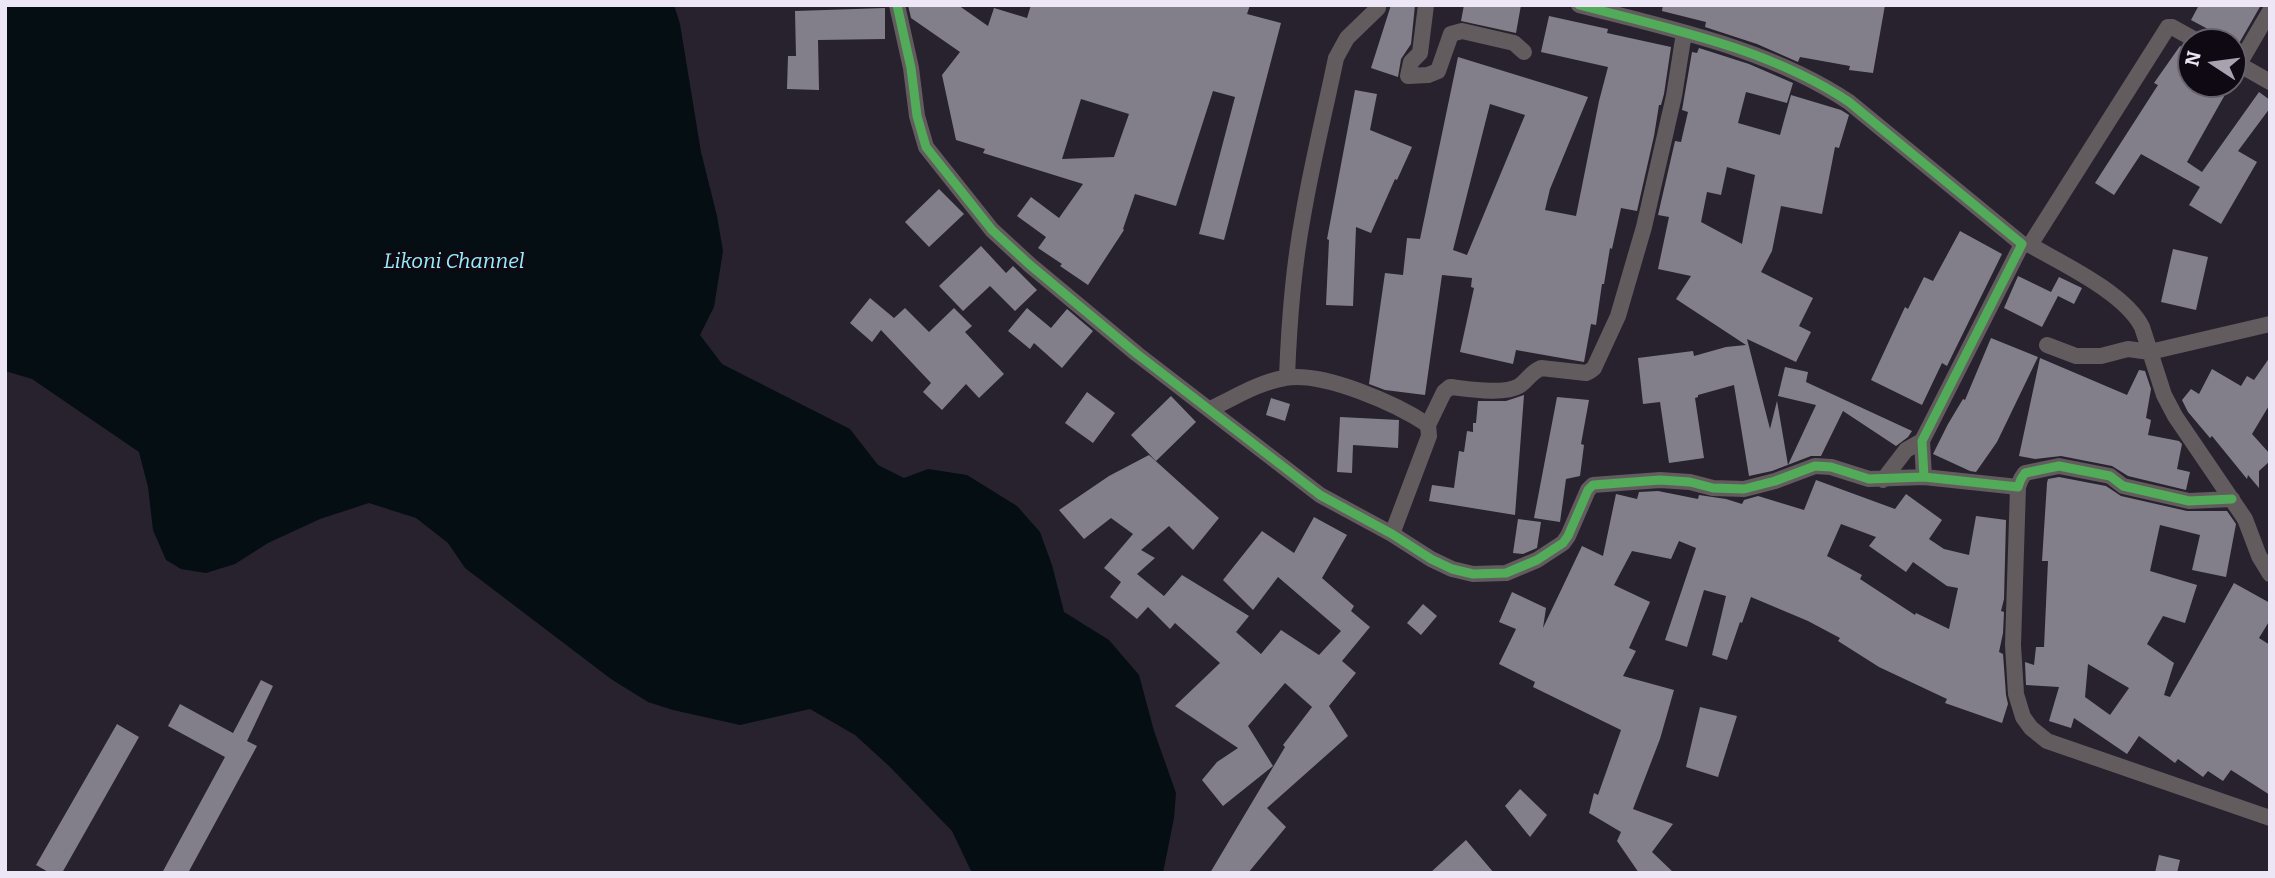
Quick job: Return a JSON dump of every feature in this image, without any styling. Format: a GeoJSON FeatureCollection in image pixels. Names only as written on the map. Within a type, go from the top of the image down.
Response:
{"type":"FeatureCollection","features":[{"type":"Feature","properties":{"kind":"street"},"geometry":{"type":"LineString","coordinates":[[897,5],[922,136],[935,159],[992,230],[1137,354],[1320,495],[1452,569],[1473,574],[1497,575],[1528,565],[1563,542],[1593,485],[1660,480],[1744,489],[1815,466],[1830,467],[1858,477],[1883,480],[1924,477],[2018,487]]}},
{"type":"Feature","properties":{"kind":"street"},"geometry":{"type":"LineString","coordinates":[[1287,377],[1294,272],[1336,58],[1347,38],[1378,5]]}},
{"type":"Feature","properties":{"kind":"street"},"geometry":{"type":"LineString","coordinates":[[1426,5],[1420,53],[1411,62],[1408,76],[1428,75],[1438,71],[1451,34],[1455,31],[1514,43],[1524,52]]}},
{"type":"Feature","properties":{"kind":"street"},"geometry":{"type":"LineString","coordinates":[[1579,5],[1752,53],[1833,91],[2026,244],[2088,279],[2128,307],[2142,327],[2164,395],[2175,416],[2245,519],[2259,556],[2270,574]]}},
{"type":"Feature","properties":{"kind":"street"},"geometry":{"type":"LineString","coordinates":[[2247,46],[2270,11]]}},
{"type":"Feature","properties":{"kind":"street"},"geometry":{"type":"LineString","coordinates":[[1924,477],[1922,441],[2026,244],[2168,27],[2177,30]]}},
{"type":"Feature","properties":{"kind":"street"},"geometry":{"type":"LineString","coordinates":[[1392,534],[1429,436],[1428,425],[1444,392],[1450,387],[1504,391],[1520,386],[1541,369],[1586,373],[1594,368],[1618,316],[1644,227],[1674,96],[1684,33]]}},
{"type":"Feature","properties":{"kind":"street"},"geometry":{"type":"LineString","coordinates":[[2247,69],[2270,82]]}},
{"type":"Feature","properties":{"kind":"street"},"geometry":{"type":"LineString","coordinates":[[2047,345],[2076,356],[2101,356],[2128,349],[2150,352],[2270,324]]}},
{"type":"Feature","properties":{"kind":"street"},"geometry":{"type":"LineString","coordinates":[[1210,409],[1267,382],[1287,377],[1329,381],[1413,415],[1428,425]]}},
{"type":"Feature","properties":{"kind":"street"},"geometry":{"type":"LineString","coordinates":[[1883,480],[1906,450],[1922,441]]}},
{"type":"Feature","properties":{"kind":"street"},"geometry":{"type":"LineString","coordinates":[[2232,499],[2189,501],[2123,485],[2110,477],[2059,466],[2025,473],[2018,487],[2013,645],[2018,705],[2031,728],[2047,741],[2270,818]]}},
{"type":"Feature","properties":{"kind":"water","name":"Likoni Channel"},"geometry":{"type":"Polygon","coordinates":[[[5,5],[674,5],[680,24],[701,152],[723,251],[714,307],[700,335],[722,364],[850,429],[878,465],[904,478],[928,469],[967,475],[1017,506],[1040,532],[1064,612],[1109,640],[1139,675],[1154,731],[1176,793],[1163,873],[972,873],[952,831],[855,735],[810,709],[740,725],[648,702],[611,679],[465,568],[448,543],[416,518],[369,503],[320,519],[268,543],[235,564],[206,573],[181,569],[166,560],[153,530],[148,487],[139,452],[32,379],[5,371],[5,5]]]}},
{"type":"Feature","properties":{"kind":"building"},"geometry":{"type":"Polygon","coordinates":[[[908,5],[958,5],[988,26],[994,8],[1027,18],[1031,5],[1250,5],[1247,14],[1281,23],[1224,240],[1199,234],[1235,97],[1213,91],[1176,206],[1135,194],[1124,230],[1088,285],[1038,248],[1046,237],[1017,216],[1031,197],[1059,218],[1083,184],[983,153],[985,149],[956,140],[942,75],[960,52],[911,18],[908,5]],[[1081,99],[1062,159],[1114,157],[1129,114],[1081,99]]]}},
{"type":"Feature","properties":{"kind":"building"},"geometry":{"type":"Polygon","coordinates":[[[1391,5],[1415,5],[1411,44],[1401,59],[1398,77],[1371,68],[1391,5]]]}},
{"type":"Feature","properties":{"kind":"building"},"geometry":{"type":"Polygon","coordinates":[[[1464,5],[1521,5],[1516,33],[1461,21],[1464,5]]]}},
{"type":"Feature","properties":{"kind":"building"},"geometry":{"type":"Polygon","coordinates":[[[1663,5],[1885,5],[1873,73],[1849,70],[1850,66],[1800,57],[1798,62],[1757,44],[1705,27],[1706,22],[1662,11],[1663,5]]]}},
{"type":"Feature","properties":{"kind":"building"},"geometry":{"type":"Polygon","coordinates":[[[2199,5],[2261,5],[2247,29],[2206,28],[2191,20],[2199,5]]]}},
{"type":"Feature","properties":{"kind":"building"},"geometry":{"type":"Polygon","coordinates":[[[885,8],[885,39],[818,40],[819,90],[787,89],[788,56],[796,56],[795,11],[885,8]]]}},
{"type":"Feature","properties":{"kind":"building"},"geometry":{"type":"Polygon","coordinates":[[[1549,16],[1608,29],[1607,33],[1671,47],[1664,94],[1659,105],[1637,211],[1621,208],[1602,284],[1596,325],[1591,324],[1584,362],[1516,350],[1513,364],[1460,352],[1474,288],[1471,287],[1472,278],[1442,275],[1425,395],[1385,390],[1369,384],[1385,273],[1403,275],[1407,238],[1420,239],[1458,57],[1588,97],[1550,189],[1545,210],[1576,216],[1608,67],[1541,52],[1549,16]],[[1490,104],[1453,250],[1467,255],[1525,115],[1490,104]]]}},
{"type":"Feature","properties":{"kind":"building"},"geometry":{"type":"Polygon","coordinates":[[[1699,48],[1749,64],[1793,83],[1787,103],[1746,92],[1738,123],[1780,135],[1791,95],[1841,110],[1849,115],[1839,148],[1835,147],[1822,214],[1781,206],[1772,251],[1761,272],[1813,298],[1799,326],[1811,332],[1796,362],[1747,339],[1770,429],[1777,401],[1788,465],[1749,476],[1734,385],[1695,398],[1704,458],[1669,463],[1660,402],[1643,404],[1638,358],[1693,351],[1694,356],[1726,347],[1746,345],[1676,299],[1691,276],[1658,269],[1669,217],[1658,215],[1675,141],[1681,142],[1688,112],[1682,110],[1692,52],[1697,53],[1699,48]],[[1727,167],[1721,195],[1707,192],[1701,222],[1742,244],[1755,175],[1727,167]]]}},
{"type":"Feature","properties":{"kind":"building"},"geometry":{"type":"Polygon","coordinates":[[[2177,50],[2177,98],[2223,98],[2187,162],[2202,172],[2259,92],[2270,100],[2270,108],[2238,151],[2257,162],[2221,224],[2189,205],[2200,187],[2141,154],[2114,195],[2095,183],[2158,85],[2154,83],[2177,50]]]}},
{"type":"Feature","properties":{"kind":"building"},"geometry":{"type":"Polygon","coordinates":[[[1355,90],[1377,94],[1370,130],[1412,147],[1371,233],[1356,227],[1353,306],[1326,305],[1327,239],[1355,90]]]}},
{"type":"Feature","properties":{"kind":"building"},"geometry":{"type":"Polygon","coordinates":[[[939,189],[964,214],[929,247],[905,222],[939,189]]]}},
{"type":"Feature","properties":{"kind":"building"},"geometry":{"type":"Polygon","coordinates":[[[1960,231],[2002,254],[1947,366],[1942,363],[1922,405],[1871,380],[1905,307],[1908,309],[1924,277],[1933,281],[1960,231]]]}},
{"type":"Feature","properties":{"kind":"building"},"geometry":{"type":"Polygon","coordinates":[[[981,246],[1006,273],[1013,266],[1037,290],[1015,311],[990,286],[963,311],[939,286],[981,246]]]}},
{"type":"Feature","properties":{"kind":"building"},"geometry":{"type":"Polygon","coordinates":[[[2173,249],[2208,257],[2196,310],[2161,302],[2173,249]]]}},
{"type":"Feature","properties":{"kind":"building"},"geometry":{"type":"Polygon","coordinates":[[[2018,276],[2051,292],[2059,277],[2082,288],[2074,304],[2058,296],[2042,327],[2004,308],[2018,276]]]}},
{"type":"Feature","properties":{"kind":"building"},"geometry":{"type":"Polygon","coordinates":[[[870,298],[894,318],[905,308],[929,332],[954,308],[972,326],[965,332],[1004,374],[979,398],[966,384],[942,410],[923,392],[931,383],[881,330],[872,342],[850,323],[870,298]]]}},
{"type":"Feature","properties":{"kind":"building"},"geometry":{"type":"Polygon","coordinates":[[[1027,308],[1051,328],[1067,309],[1093,331],[1062,368],[1034,343],[1030,349],[1008,331],[1027,308]]]}},
{"type":"Feature","properties":{"kind":"building"},"geometry":{"type":"Polygon","coordinates":[[[1991,338],[2038,357],[1997,442],[1976,472],[1933,454],[1948,424],[1963,399],[1965,400],[1991,338]]]}},
{"type":"Feature","properties":{"kind":"building"},"geometry":{"type":"Polygon","coordinates":[[[2270,357],[2270,404],[2252,434],[2270,454],[2270,461],[2259,471],[2259,488],[2248,475],[2247,479],[2212,436],[2210,438],[2188,412],[2182,400],[2191,389],[2199,394],[2212,369],[2241,386],[2247,376],[2254,380],[2270,357]]]}},
{"type":"Feature","properties":{"kind":"building"},"geometry":{"type":"Polygon","coordinates":[[[2040,358],[2127,395],[2139,370],[2145,371],[2151,389],[2146,418],[2151,420],[2148,435],[2179,441],[2182,444],[2177,469],[2190,472],[2186,490],[2128,476],[2112,466],[2061,456],[2035,459],[2019,456],[2040,358]]]}},
{"type":"Feature","properties":{"kind":"building"},"geometry":{"type":"Polygon","coordinates":[[[1785,367],[1808,372],[1806,382],[1912,431],[1896,446],[1843,411],[1821,456],[1811,456],[1788,465],[1816,405],[1778,396],[1785,367]]]}},
{"type":"Feature","properties":{"kind":"building"},"geometry":{"type":"Polygon","coordinates":[[[1087,392],[1115,413],[1093,443],[1065,423],[1087,392]]]}},
{"type":"Feature","properties":{"kind":"building"},"geometry":{"type":"Polygon","coordinates":[[[1524,395],[1515,515],[1429,501],[1432,485],[1454,488],[1459,451],[1464,452],[1467,431],[1473,432],[1478,401],[1506,401],[1524,395]]]}},
{"type":"Feature","properties":{"kind":"building"},"geometry":{"type":"Polygon","coordinates":[[[1171,396],[1196,422],[1156,461],[1131,435],[1171,396]]]}},
{"type":"Feature","properties":{"kind":"building"},"geometry":{"type":"Polygon","coordinates":[[[1557,397],[1589,400],[1581,444],[1584,445],[1580,476],[1566,479],[1560,522],[1534,518],[1557,397]]]}},
{"type":"Feature","properties":{"kind":"building"},"geometry":{"type":"Polygon","coordinates":[[[1271,398],[1290,404],[1285,421],[1266,415],[1271,398]]]}},
{"type":"Feature","properties":{"kind":"building"},"geometry":{"type":"Polygon","coordinates":[[[1340,417],[1399,420],[1398,448],[1353,445],[1352,473],[1337,472],[1340,417]]]}},
{"type":"Feature","properties":{"kind":"building"},"geometry":{"type":"Polygon","coordinates":[[[1149,455],[1219,518],[1193,550],[1169,526],[1141,550],[1155,558],[1137,574],[1164,596],[1182,575],[1249,616],[1236,632],[1261,654],[1281,630],[1319,655],[1341,631],[1278,577],[1253,610],[1223,580],[1262,531],[1294,553],[1314,517],[1347,535],[1322,578],[1354,606],[1351,611],[1370,627],[1342,661],[1356,673],[1329,706],[1348,736],[1267,808],[1286,827],[1248,873],[1210,873],[1285,747],[1283,745],[1312,707],[1285,683],[1248,726],[1273,766],[1223,806],[1202,780],[1217,762],[1238,748],[1175,706],[1220,663],[1175,623],[1170,629],[1148,607],[1137,619],[1110,597],[1121,582],[1104,568],[1133,534],[1111,518],[1084,539],[1059,510],[1109,476],[1149,455]]]}},
{"type":"Feature","properties":{"kind":"building"},"geometry":{"type":"Polygon","coordinates":[[[2059,477],[2106,486],[2121,496],[2187,511],[2227,511],[2236,524],[2226,577],[2192,570],[2200,535],[2160,525],[2150,571],[2197,585],[2185,623],[2163,616],[2147,644],[2174,663],[2164,695],[2170,697],[2234,583],[2270,603],[2270,620],[2259,638],[2270,645],[2270,795],[2231,770],[2223,781],[2208,771],[2203,777],[2178,759],[2175,763],[2139,736],[2127,754],[2074,718],[2071,728],[2049,721],[2059,687],[2026,685],[2025,662],[2034,665],[2036,647],[2044,647],[2048,561],[2042,561],[2048,479],[2059,477]],[[2088,664],[2085,697],[2110,715],[2129,688],[2088,664]]]}},
{"type":"Feature","properties":{"kind":"building"},"geometry":{"type":"Polygon","coordinates":[[[1816,480],[1895,509],[1906,494],[1942,520],[1929,539],[1944,549],[1969,555],[1976,516],[2006,520],[2004,599],[2001,611],[2004,612],[2003,633],[1999,652],[2003,654],[2008,704],[2002,723],[1945,703],[1947,699],[1879,667],[1838,641],[1840,638],[1751,597],[1727,660],[1712,655],[1726,596],[1704,590],[1687,647],[1665,640],[1696,548],[1679,541],[1671,559],[1632,551],[1614,585],[1650,602],[1629,648],[1636,651],[1623,676],[1674,690],[1660,739],[1633,809],[1673,824],[1652,852],[1674,873],[1639,873],[1617,841],[1621,832],[1589,813],[1594,793],[1598,795],[1621,730],[1533,687],[1535,682],[1499,664],[1516,629],[1499,622],[1512,592],[1546,608],[1543,628],[1582,546],[1603,556],[1616,494],[1637,499],[1639,492],[1658,491],[1698,499],[1699,495],[1726,499],[1742,504],[1744,500],[1758,496],[1804,510],[1816,480]],[[1841,524],[1827,556],[1862,575],[1860,579],[1915,615],[1916,613],[1949,629],[1958,588],[1947,586],[1913,562],[1906,572],[1869,546],[1876,537],[1841,524]]]}},
{"type":"Feature","properties":{"kind":"building"},"geometry":{"type":"Polygon","coordinates":[[[1518,519],[1541,522],[1537,548],[1523,554],[1513,553],[1518,519]]]}},
{"type":"Feature","properties":{"kind":"building"},"geometry":{"type":"Polygon","coordinates":[[[1423,604],[1437,616],[1421,635],[1407,623],[1423,604]]]}},
{"type":"Feature","properties":{"kind":"building"},"geometry":{"type":"Polygon","coordinates":[[[261,680],[273,686],[247,741],[257,746],[188,873],[162,873],[225,757],[168,726],[180,704],[233,733],[261,680]]]}},
{"type":"Feature","properties":{"kind":"building"},"geometry":{"type":"Polygon","coordinates":[[[1700,707],[1737,716],[1718,777],[1686,767],[1700,707]]]}},
{"type":"Feature","properties":{"kind":"building"},"geometry":{"type":"Polygon","coordinates":[[[117,724],[139,737],[62,873],[50,873],[36,865],[117,724]]]}},
{"type":"Feature","properties":{"kind":"building"},"geometry":{"type":"Polygon","coordinates":[[[1520,789],[1547,815],[1530,837],[1505,806],[1520,789]]]}},
{"type":"Feature","properties":{"kind":"building"},"geometry":{"type":"Polygon","coordinates":[[[1466,840],[1494,873],[1430,873],[1466,840]]]}},
{"type":"Feature","properties":{"kind":"building"},"geometry":{"type":"Polygon","coordinates":[[[2159,855],[2180,860],[2177,873],[2155,873],[2159,855]]]}},
{"type":"Feature","properties":{"kind":"cycle path"},"geometry":{"type":"LineString","coordinates":[[897,5],[911,68],[917,116],[926,147],[992,230],[1137,354],[1320,495],[1452,569],[1473,574],[1506,573],[1537,560],[1563,543],[1588,490],[1593,485],[1660,480],[1690,482],[1713,488],[1744,489],[1815,466],[1831,467],[1869,479],[1924,477],[2018,487],[2025,473],[2059,466],[2110,476],[2123,486],[2189,501],[2232,499]]}},
{"type":"Feature","properties":{"kind":"cycle path"},"geometry":{"type":"LineString","coordinates":[[1579,5],[1684,32],[1753,54],[1818,84],[1849,102],[2022,244],[1922,441],[1924,477]]}}]}
